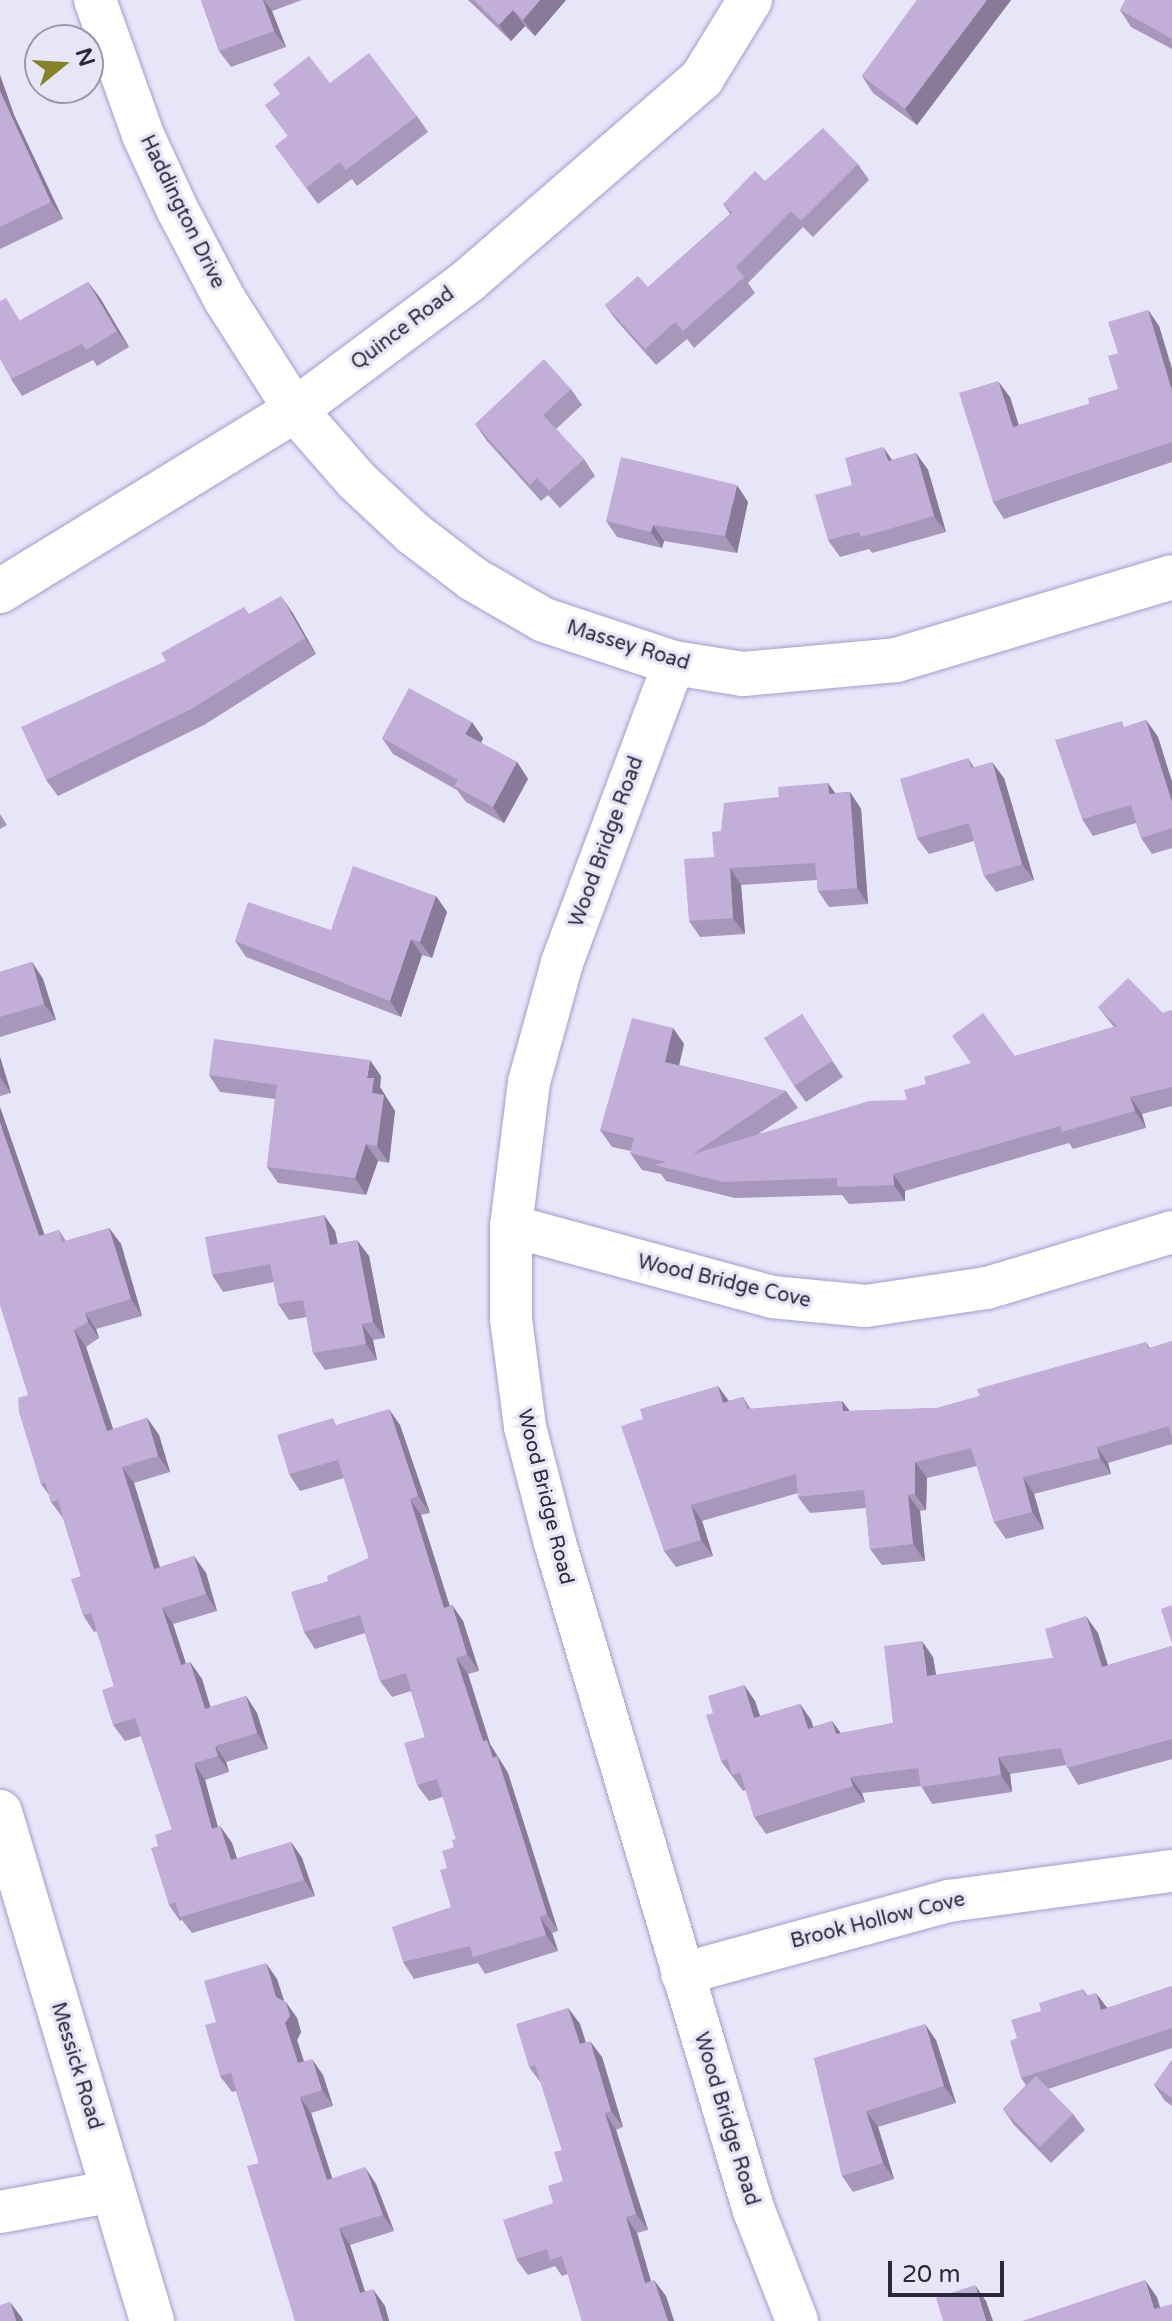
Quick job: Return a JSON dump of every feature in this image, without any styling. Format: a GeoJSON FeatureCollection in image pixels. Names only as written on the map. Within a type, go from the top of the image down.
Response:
{"type":"FeatureCollection","features":[{"type":"Feature","properties":{"kind":"street","name":"Haddington Drive"},"geometry":{"type":"LineString","coordinates":[[95,0],[143,135],[177,209],[225,300],[295,410]]}},
{"type":"Feature","properties":{"kind":"street","name":"Quince Road"},"geometry":{"type":"LineString","coordinates":[[0,591],[295,410],[468,281],[702,78],[750,0]]}},
{"type":"Feature","properties":{"kind":"street","name":"Massey Road"},"geometry":{"type":"LineString","coordinates":[[295,410],[356,480],[414,534],[473,579],[544,620],[674,663],[743,674],[896,660],[1172,577]]}},
{"type":"Feature","properties":{"kind":"street","name":"Wood Bridge Road"},"geometry":{"type":"LineString","coordinates":[[674,663],[545,1019],[529,1082],[511,1226],[511,1319],[525,1427],[682,1974],[754,2211],[797,2321]]}},
{"type":"Feature","properties":{"kind":"street","name":"Wood Bridge Cove"},"geometry":{"type":"LineString","coordinates":[[511,1226],[772,1297],[866,1306],[987,1288],[1172,1232]]}},
{"type":"Feature","properties":{"kind":"street","name":"Messick Road"},"geometry":{"type":"LineString","coordinates":[[0,1812],[152,2321]]}},
{"type":"Feature","properties":{"kind":"street","name":"Brook Hollow Cove"},"geometry":{"type":"LineString","coordinates":[[682,1974],[934,1904],[1172,1871]]}},
{"type":"Feature","properties":{"kind":"street"},"geometry":{"type":"LineString","coordinates":[[0,2212],[113,2191]]}},
{"type":"Feature","properties":{"kind":"building"},"geometry":{"type":"Polygon","coordinates":[[[201,0],[263,0],[274,31],[219,51],[201,0]]]}},
{"type":"Feature","properties":{"kind":"building"},"geometry":{"type":"Polygon","coordinates":[[[474,0],[540,0],[523,20],[513,10],[499,25],[474,0]]]}},
{"type":"Feature","properties":{"kind":"building"},"geometry":{"type":"Polygon","coordinates":[[[917,0],[987,0],[905,109],[862,76],[917,0]]]}},
{"type":"Feature","properties":{"kind":"building"},"geometry":{"type":"Polygon","coordinates":[[[1125,0],[1172,0],[1172,39],[1120,10],[1125,0]]]}},
{"type":"Feature","properties":{"kind":"building"},"geometry":{"type":"Polygon","coordinates":[[[369,53],[417,116],[346,170],[340,162],[306,188],[275,146],[288,136],[265,105],[280,94],[273,84],[309,56],[330,83],[369,53]]]}},
{"type":"Feature","properties":{"kind":"building"},"geometry":{"type":"Polygon","coordinates":[[[0,91],[51,202],[0,227],[0,91]]]}},
{"type":"Feature","properties":{"kind":"building"},"geometry":{"type":"Polygon","coordinates":[[[823,128],[858,164],[801,221],[791,211],[736,267],[744,277],[683,331],[675,322],[645,349],[605,305],[638,276],[648,287],[732,213],[723,204],[755,171],[765,181],[823,128]]]}},
{"type":"Feature","properties":{"kind":"building"},"geometry":{"type":"Polygon","coordinates":[[[88,282],[117,331],[86,350],[82,344],[11,379],[0,359],[0,301],[6,298],[20,321],[88,282]]]}},
{"type":"Feature","properties":{"kind":"building"},"geometry":{"type":"Polygon","coordinates":[[[1148,310],[1172,391],[1172,442],[993,502],[959,393],[998,381],[1013,427],[1089,404],[1088,398],[1118,389],[1108,356],[1118,353],[1108,322],[1148,310]]]}},
{"type":"Feature","properties":{"kind":"building"},"geometry":{"type":"Polygon","coordinates":[[[544,359],[571,389],[543,415],[584,459],[549,491],[537,478],[530,485],[475,424],[544,359]]]}},
{"type":"Feature","properties":{"kind":"building"},"geometry":{"type":"Polygon","coordinates":[[[883,447],[888,461],[916,453],[934,516],[861,537],[859,532],[828,540],[815,495],[852,485],[845,458],[883,447]]]}},
{"type":"Feature","properties":{"kind":"building"},"geometry":{"type":"Polygon","coordinates":[[[621,457],[737,485],[725,536],[653,525],[651,532],[606,521],[621,457]]]}},
{"type":"Feature","properties":{"kind":"building"},"geometry":{"type":"Polygon","coordinates":[[[281,596],[305,638],[193,708],[46,780],[21,727],[166,661],[161,653],[244,607],[249,614],[281,596]]]}},
{"type":"Feature","properties":{"kind":"building"},"geometry":{"type":"Polygon","coordinates":[[[409,688],[472,722],[465,734],[517,762],[493,807],[454,786],[458,780],[382,738],[409,688]]]}},
{"type":"Feature","properties":{"kind":"building"},"geometry":{"type":"Polygon","coordinates":[[[1146,720],[1172,802],[1172,828],[1141,838],[1131,805],[1082,819],[1055,740],[1122,721],[1124,727],[1146,720]]]}},
{"type":"Feature","properties":{"kind":"building"},"geometry":{"type":"Polygon","coordinates":[[[968,758],[971,768],[992,762],[1022,864],[984,876],[969,823],[917,838],[900,779],[968,758]]]}},
{"type":"Feature","properties":{"kind":"building"},"geometry":{"type":"Polygon","coordinates":[[[828,783],[829,794],[850,792],[857,888],[818,891],[815,863],[730,868],[733,918],[689,921],[684,859],[714,857],[712,832],[721,831],[724,803],[779,797],[778,787],[828,783]]]}},
{"type":"Feature","properties":{"kind":"building"},"geometry":{"type":"Polygon","coordinates":[[[353,866],[436,896],[420,942],[411,939],[390,1001],[235,941],[248,902],[331,930],[353,866]]]}},
{"type":"Feature","properties":{"kind":"building"},"geometry":{"type":"Polygon","coordinates":[[[32,962],[44,1004],[0,1017],[0,972],[32,962]]]}},
{"type":"Feature","properties":{"kind":"building"},"geometry":{"type":"Polygon","coordinates":[[[1128,978],[1163,1013],[1172,1010],[1172,1087],[1130,1097],[1135,1111],[1062,1132],[1060,1126],[893,1174],[894,1185],[837,1187],[837,1178],[723,1182],[655,1165],[666,1162],[630,1153],[634,1138],[600,1130],[632,1018],[673,1028],[665,1062],[786,1091],[693,1154],[869,1101],[907,1100],[904,1090],[926,1084],[924,1077],[971,1063],[952,1036],[983,1013],[1015,1056],[1117,1026],[1098,1007],[1128,978]]]}},
{"type":"Feature","properties":{"kind":"building"},"geometry":{"type":"Polygon","coordinates":[[[802,1014],[832,1061],[794,1086],[764,1038],[802,1014]]]}},
{"type":"Feature","properties":{"kind":"building"},"geometry":{"type":"Polygon","coordinates":[[[214,1039],[370,1060],[367,1078],[374,1078],[372,1093],[384,1095],[377,1146],[366,1144],[355,1178],[267,1167],[277,1085],[209,1075],[214,1039]]]}},
{"type":"Feature","properties":{"kind":"building"},"geometry":{"type":"Polygon","coordinates":[[[0,1123],[39,1236],[59,1230],[62,1242],[109,1228],[131,1299],[85,1313],[88,1322],[74,1330],[107,1431],[147,1418],[158,1456],[122,1467],[154,1569],[194,1556],[206,1594],[162,1608],[181,1665],[190,1662],[205,1709],[246,1696],[257,1733],[215,1746],[218,1756],[194,1763],[212,1829],[220,1826],[231,1860],[291,1842],[304,1880],[180,1917],[175,1902],[169,1905],[151,1848],[158,1846],[155,1835],[172,1829],[135,1718],[113,1725],[102,1690],[114,1686],[91,1613],[83,1615],[71,1579],[81,1576],[58,1500],[51,1502],[45,1482],[41,1484],[19,1412],[18,1398],[28,1395],[0,1305],[0,1123]]]}},
{"type":"Feature","properties":{"kind":"building"},"geometry":{"type":"Polygon","coordinates":[[[324,1215],[330,1245],[357,1240],[373,1322],[362,1324],[366,1344],[313,1353],[303,1300],[278,1304],[270,1264],[212,1275],[205,1237],[324,1215]]]}},
{"type":"Feature","properties":{"kind":"building"},"geometry":{"type":"Polygon","coordinates":[[[1172,1341],[1172,1437],[1169,1426],[1097,1447],[1100,1458],[1023,1477],[1032,1512],[994,1522],[971,1448],[915,1462],[915,1494],[908,1495],[913,1544],[870,1549],[864,1490],[798,1497],[796,1474],[691,1505],[701,1540],[664,1551],[621,1426],[643,1419],[640,1409],[718,1386],[723,1403],[743,1397],[747,1409],[842,1401],[843,1411],[937,1408],[980,1396],[977,1389],[1146,1342],[1148,1349],[1172,1341]]]}},
{"type":"Feature","properties":{"kind":"building"},"geometry":{"type":"Polygon","coordinates":[[[389,1409],[418,1496],[410,1499],[444,1608],[452,1605],[467,1654],[456,1658],[483,1741],[487,1740],[493,1758],[497,1756],[547,1914],[540,1917],[546,1935],[473,1957],[470,1946],[403,1962],[392,1927],[451,1907],[440,1870],[447,1868],[442,1851],[454,1847],[452,1840],[456,1839],[437,1779],[417,1785],[404,1743],[425,1737],[406,1673],[380,1681],[360,1615],[304,1632],[291,1592],[328,1581],[327,1576],[369,1558],[338,1460],[289,1474],[277,1435],[333,1418],[336,1425],[389,1409]]]}},
{"type":"Feature","properties":{"kind":"building"},"geometry":{"type":"Polygon","coordinates":[[[1172,1605],[1172,1644],[1161,1609],[1172,1605]]]}},
{"type":"Feature","properties":{"kind":"building"},"geometry":{"type":"Polygon","coordinates":[[[1086,1616],[1102,1667],[1172,1646],[1172,1739],[1067,1768],[1061,1748],[998,1757],[1001,1775],[921,1787],[918,1768],[850,1777],[853,1786],[754,1817],[740,1772],[732,1775],[727,1759],[721,1761],[706,1715],[713,1713],[708,1696],[744,1685],[754,1718],[800,1704],[808,1729],[832,1721],[836,1734],[893,1723],[884,1646],[922,1641],[927,1676],[1053,1658],[1045,1629],[1086,1616]]]}},
{"type":"Feature","properties":{"kind":"building"},"geometry":{"type":"Polygon","coordinates":[[[266,1963],[276,1997],[286,2002],[290,2016],[285,2023],[298,2063],[312,2059],[322,2090],[300,2097],[327,2180],[365,2167],[383,2215],[339,2228],[360,2293],[373,2289],[383,2321],[295,2321],[247,2166],[259,2163],[231,2073],[220,2076],[205,2025],[216,2022],[204,1981],[266,1963]]]}},
{"type":"Feature","properties":{"kind":"building"},"geometry":{"type":"Polygon","coordinates":[[[1172,1986],[1172,2028],[1021,2078],[1010,2041],[1017,2038],[1011,2020],[1041,2011],[1039,2003],[1083,1989],[1085,1996],[1096,1993],[1101,2010],[1172,1986]]]}},
{"type":"Feature","properties":{"kind":"building"},"geometry":{"type":"Polygon","coordinates":[[[568,2008],[580,2044],[590,2041],[611,2111],[605,2113],[636,2214],[626,2217],[645,2283],[654,2280],[668,2321],[582,2321],[562,2256],[550,2260],[547,2249],[516,2259],[503,2220],[553,2203],[548,2186],[563,2181],[554,2152],[562,2150],[535,2065],[529,2067],[516,2024],[568,2008]]]}},
{"type":"Feature","properties":{"kind":"building"},"geometry":{"type":"Polygon","coordinates":[[[925,2024],[944,2086],[866,2111],[883,2163],[842,2176],[814,2058],[925,2024]]]}},
{"type":"Feature","properties":{"kind":"building"},"geometry":{"type":"Polygon","coordinates":[[[1172,2060],[1172,2098],[1154,2085],[1172,2060]]]}},
{"type":"Feature","properties":{"kind":"building"},"geometry":{"type":"Polygon","coordinates":[[[1036,2076],[1073,2114],[1040,2147],[1003,2109],[1036,2076]]]}},
{"type":"Feature","properties":{"kind":"building"},"geometry":{"type":"Polygon","coordinates":[[[1145,2280],[1154,2309],[1172,2304],[1172,2321],[1022,2321],[1145,2280]]]}},
{"type":"Feature","properties":{"kind":"building"},"geometry":{"type":"Polygon","coordinates":[[[975,2285],[986,2321],[943,2321],[936,2298],[975,2285]]]}},
{"type":"Feature","properties":{"kind":"building"},"geometry":{"type":"Polygon","coordinates":[[[10,2302],[16,2321],[0,2321],[0,2305],[10,2302]]]}}]}
